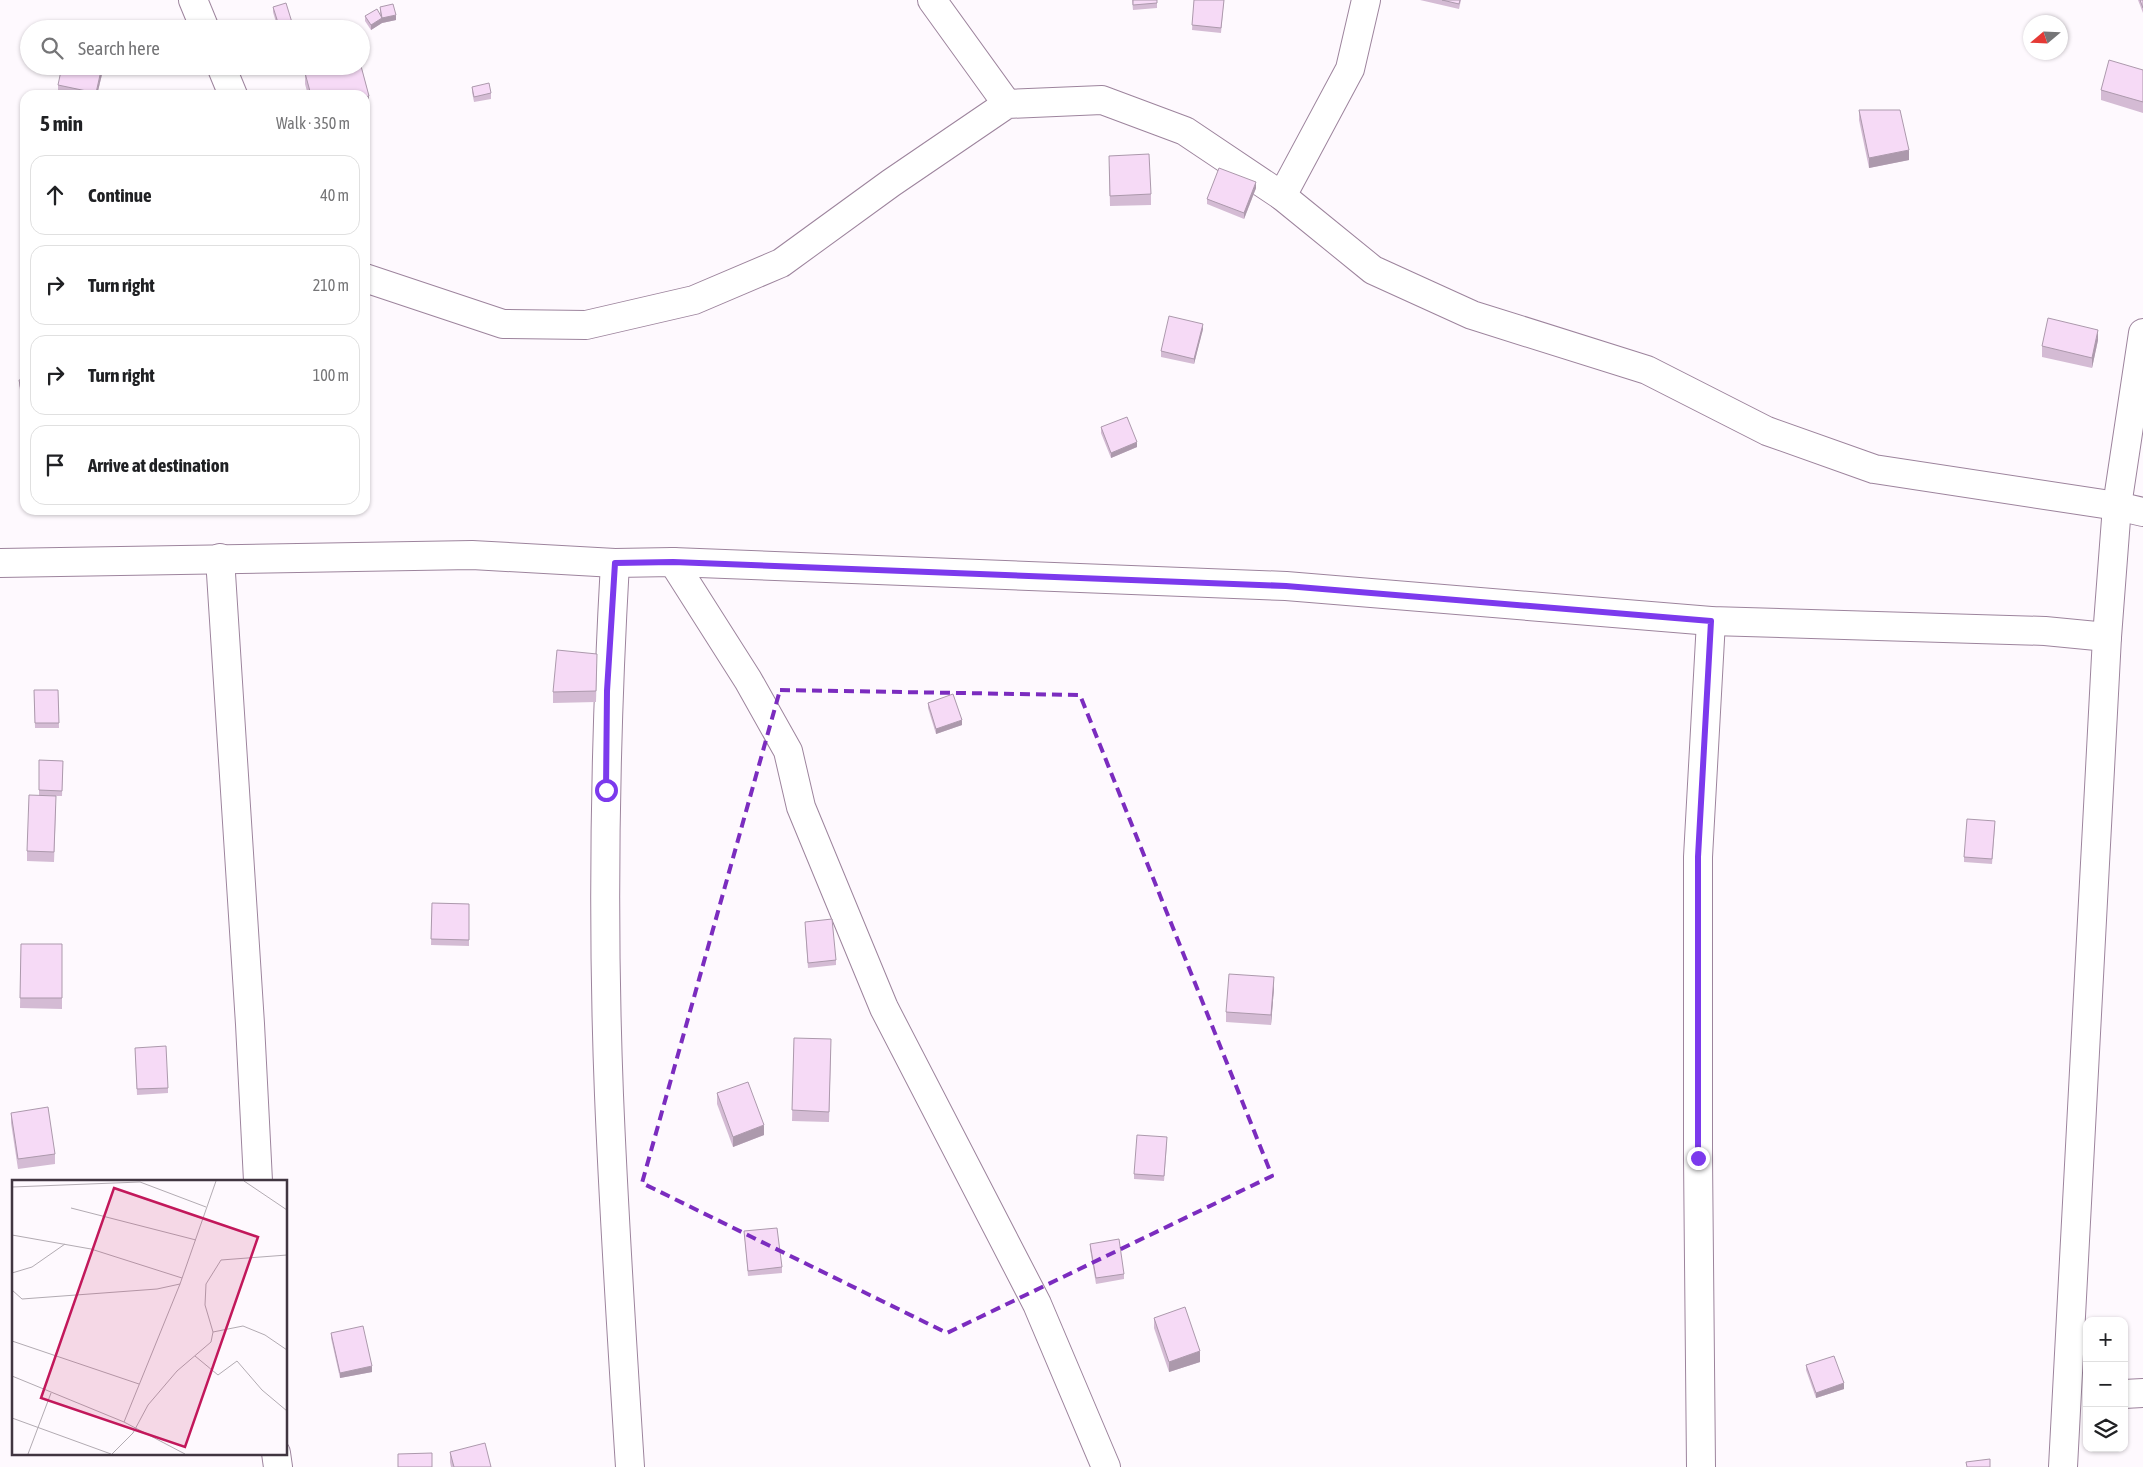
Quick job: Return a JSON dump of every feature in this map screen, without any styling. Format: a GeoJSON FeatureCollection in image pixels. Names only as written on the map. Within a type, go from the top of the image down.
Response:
{"type":"FeatureCollection","features":[{"type":"Feature","properties":{"kind":"street"},"geometry":{"type":"LineString","coordinates":[[194,0],[202,20]]}},
{"type":"Feature","properties":{"kind":"street"},"geometry":{"type":"LineString","coordinates":[[932,0],[1007,104]]}},
{"type":"Feature","properties":{"kind":"street"},"geometry":{"type":"LineString","coordinates":[[1282,196],[1350,69],[1366,0]]}},
{"type":"Feature","properties":{"kind":"street"},"geometry":{"type":"LineString","coordinates":[[224,75],[230,90]]}},
{"type":"Feature","properties":{"kind":"street"},"geometry":{"type":"LineString","coordinates":[[370,280],[502,324],[586,325],[694,300],[781,263],[891,183],[1007,104],[1102,100],[1185,131],[1282,196],[1373,270],[1472,315],[1647,370],[1767,431],[1874,469],[2117,506],[2143,512]]}},
{"type":"Feature","properties":{"kind":"street"},"geometry":{"type":"LineString","coordinates":[[2062,1467],[2077,1395],[2107,637],[2117,506],[2143,333]]}},
{"type":"Feature","properties":{"kind":"street"},"geometry":{"type":"LineString","coordinates":[[0,563],[472,555],[615,563],[673,562],[1286,586],[1711,621],[2045,631],[2107,637]]}},
{"type":"Feature","properties":{"kind":"street"},"geometry":{"type":"LineString","coordinates":[[220,558],[250,1024],[258,1180]]}},
{"type":"Feature","properties":{"kind":"street"},"geometry":{"type":"LineString","coordinates":[[673,562],[748,680],[788,751],[801,807],[884,1008],[1037,1304],[1106,1467]]}},
{"type":"Feature","properties":{"kind":"street"},"geometry":{"type":"LineString","coordinates":[[615,563],[607,691],[606,938],[609,1093],[630,1467]]}},
{"type":"Feature","properties":{"kind":"street"},"geometry":{"type":"LineString","coordinates":[[1701,1467],[1698,1168],[1698,857],[1711,621]]}},
{"type":"Feature","properties":{"kind":"street"},"geometry":{"type":"LineString","coordinates":[[2128,1394],[2143,1393]]}},
{"type":"Feature","properties":{"kind":"street"},"geometry":{"type":"LineString","coordinates":[[276,1454],[278,1467]]}},
{"type":"Feature","properties":{"kind":"highlighted area"},"geometry":{"type":"Polygon","coordinates":[[[780,690],[1080,695],[1272,1176],[947,1333],[642,1183],[780,690]]]}},
{"type":"Feature","properties":{"kind":"building"},"geometry":{"type":"Polygon","coordinates":[[[1133,0],[1157,0],[1157,3],[1133,5],[1133,0]]]}},
{"type":"Feature","properties":{"kind":"building"},"geometry":{"type":"Polygon","coordinates":[[[1194,0],[1224,0],[1221,28],[1192,25],[1194,0]]]}},
{"type":"Feature","properties":{"kind":"building"},"geometry":{"type":"Polygon","coordinates":[[[1442,0],[1460,0],[1459,4],[1442,0]]]}},
{"type":"Feature","properties":{"kind":"building"},"geometry":{"type":"Polygon","coordinates":[[[286,3],[291,20],[277,20],[273,7],[286,3]]]}},
{"type":"Feature","properties":{"kind":"building"},"geometry":{"type":"Polygon","coordinates":[[[393,4],[396,15],[382,18],[380,7],[393,4]]]}},
{"type":"Feature","properties":{"kind":"building"},"geometry":{"type":"Polygon","coordinates":[[[377,9],[382,18],[371,25],[370,20],[365,16],[377,9]]]}},
{"type":"Feature","properties":{"kind":"building"},"geometry":{"type":"Polygon","coordinates":[[[2109,60],[2143,70],[2143,102],[2101,90],[2109,60]]]}},
{"type":"Feature","properties":{"kind":"building"},"geometry":{"type":"Polygon","coordinates":[[[60,75],[100,75],[97,90],[82,90],[58,85],[60,75]]]}},
{"type":"Feature","properties":{"kind":"building"},"geometry":{"type":"Polygon","coordinates":[[[306,75],[363,75],[367,90],[310,90],[306,75]]]}},
{"type":"Feature","properties":{"kind":"building"},"geometry":{"type":"Polygon","coordinates":[[[489,83],[491,93],[474,97],[472,87],[489,83]]]}},
{"type":"Feature","properties":{"kind":"building"},"geometry":{"type":"Polygon","coordinates":[[[1859,110],[1900,110],[1909,150],[1869,158],[1859,110]]]}},
{"type":"Feature","properties":{"kind":"building"},"geometry":{"type":"Polygon","coordinates":[[[1149,154],[1151,194],[1110,196],[1109,156],[1149,154]]]}},
{"type":"Feature","properties":{"kind":"building"},"geometry":{"type":"Polygon","coordinates":[[[1219,168],[1256,182],[1244,213],[1207,199],[1219,168]]]}},
{"type":"Feature","properties":{"kind":"building"},"geometry":{"type":"Polygon","coordinates":[[[1169,316],[1203,324],[1194,359],[1161,351],[1169,316]]]}},
{"type":"Feature","properties":{"kind":"building"},"geometry":{"type":"Polygon","coordinates":[[[2048,318],[2098,330],[2092,358],[2042,346],[2048,318]]]}},
{"type":"Feature","properties":{"kind":"building"},"geometry":{"type":"Polygon","coordinates":[[[1127,417],[1137,442],[1111,453],[1101,427],[1127,417]]]}},
{"type":"Feature","properties":{"kind":"building"},"geometry":{"type":"Polygon","coordinates":[[[557,650],[597,654],[596,691],[553,692],[557,650]]]}},
{"type":"Feature","properties":{"kind":"building"},"geometry":{"type":"Polygon","coordinates":[[[34,690],[58,690],[59,723],[35,723],[34,690]]]}},
{"type":"Feature","properties":{"kind":"building"},"geometry":{"type":"Polygon","coordinates":[[[953,694],[962,720],[936,729],[928,703],[953,694]]]}},
{"type":"Feature","properties":{"kind":"building"},"geometry":{"type":"Polygon","coordinates":[[[39,760],[63,761],[62,791],[39,790],[39,760]]]}},
{"type":"Feature","properties":{"kind":"building"},"geometry":{"type":"Polygon","coordinates":[[[29,795],[56,796],[54,852],[27,851],[29,795]]]}},
{"type":"Feature","properties":{"kind":"building"},"geometry":{"type":"Polygon","coordinates":[[[1967,819],[1995,821],[1992,859],[1964,857],[1967,819]]]}},
{"type":"Feature","properties":{"kind":"building"},"geometry":{"type":"Polygon","coordinates":[[[432,903],[469,904],[469,940],[431,939],[432,903]]]}},
{"type":"Feature","properties":{"kind":"building"},"geometry":{"type":"Polygon","coordinates":[[[832,919],[836,960],[808,963],[805,922],[832,919]]]}},
{"type":"Feature","properties":{"kind":"building"},"geometry":{"type":"Polygon","coordinates":[[[21,944],[62,944],[62,998],[20,998],[21,944]]]}},
{"type":"Feature","properties":{"kind":"building"},"geometry":{"type":"Polygon","coordinates":[[[1229,974],[1274,977],[1271,1015],[1226,1012],[1229,974]]]}},
{"type":"Feature","properties":{"kind":"building"},"geometry":{"type":"Polygon","coordinates":[[[794,1038],[831,1039],[829,1112],[792,1110],[794,1038]]]}},
{"type":"Feature","properties":{"kind":"building"},"geometry":{"type":"Polygon","coordinates":[[[166,1046],[168,1088],[137,1089],[135,1048],[166,1046]]]}},
{"type":"Feature","properties":{"kind":"building"},"geometry":{"type":"Polygon","coordinates":[[[748,1082],[764,1125],[733,1137],[717,1093],[748,1082]]]}},
{"type":"Feature","properties":{"kind":"building"},"geometry":{"type":"Polygon","coordinates":[[[48,1107],[55,1154],[18,1159],[11,1113],[48,1107]]]}},
{"type":"Feature","properties":{"kind":"building"},"geometry":{"type":"Polygon","coordinates":[[[1137,1135],[1167,1137],[1164,1176],[1134,1174],[1137,1135]]]}},
{"type":"Feature","properties":{"kind":"building"},"geometry":{"type":"Polygon","coordinates":[[[777,1228],[782,1267],[748,1271],[744,1231],[777,1228]]]}},
{"type":"Feature","properties":{"kind":"building"},"geometry":{"type":"Polygon","coordinates":[[[1119,1239],[1124,1274],[1096,1278],[1090,1244],[1119,1239]]]}},
{"type":"Feature","properties":{"kind":"building"},"geometry":{"type":"Polygon","coordinates":[[[1185,1307],[1200,1351],[1169,1362],[1154,1318],[1185,1307]]]}},
{"type":"Feature","properties":{"kind":"building"},"geometry":{"type":"Polygon","coordinates":[[[363,1326],[372,1366],[340,1373],[331,1333],[363,1326]]]}},
{"type":"Feature","properties":{"kind":"building"},"geometry":{"type":"Polygon","coordinates":[[[1834,1356],[1844,1383],[1816,1393],[1806,1365],[1834,1356]]]}},
{"type":"Feature","properties":{"kind":"building"},"geometry":{"type":"Polygon","coordinates":[[[485,1443],[491,1467],[454,1467],[450,1452],[485,1443]]]}},
{"type":"Feature","properties":{"kind":"building"},"geometry":{"type":"Polygon","coordinates":[[[432,1453],[432,1467],[398,1467],[398,1454],[432,1453]]]}},
{"type":"Feature","properties":{"kind":"building"},"geometry":{"type":"Polygon","coordinates":[[[1990,1459],[1990,1467],[1967,1467],[1966,1462],[1990,1459]]]}},
{"type":"Feature","properties":{"kind":"route"},"geometry":{"type":"LineString","coordinates":[[606,790],[607,691],[615,563],[673,562],[1286,586],[1711,621],[1698,857],[1698,1158]]}}]}
